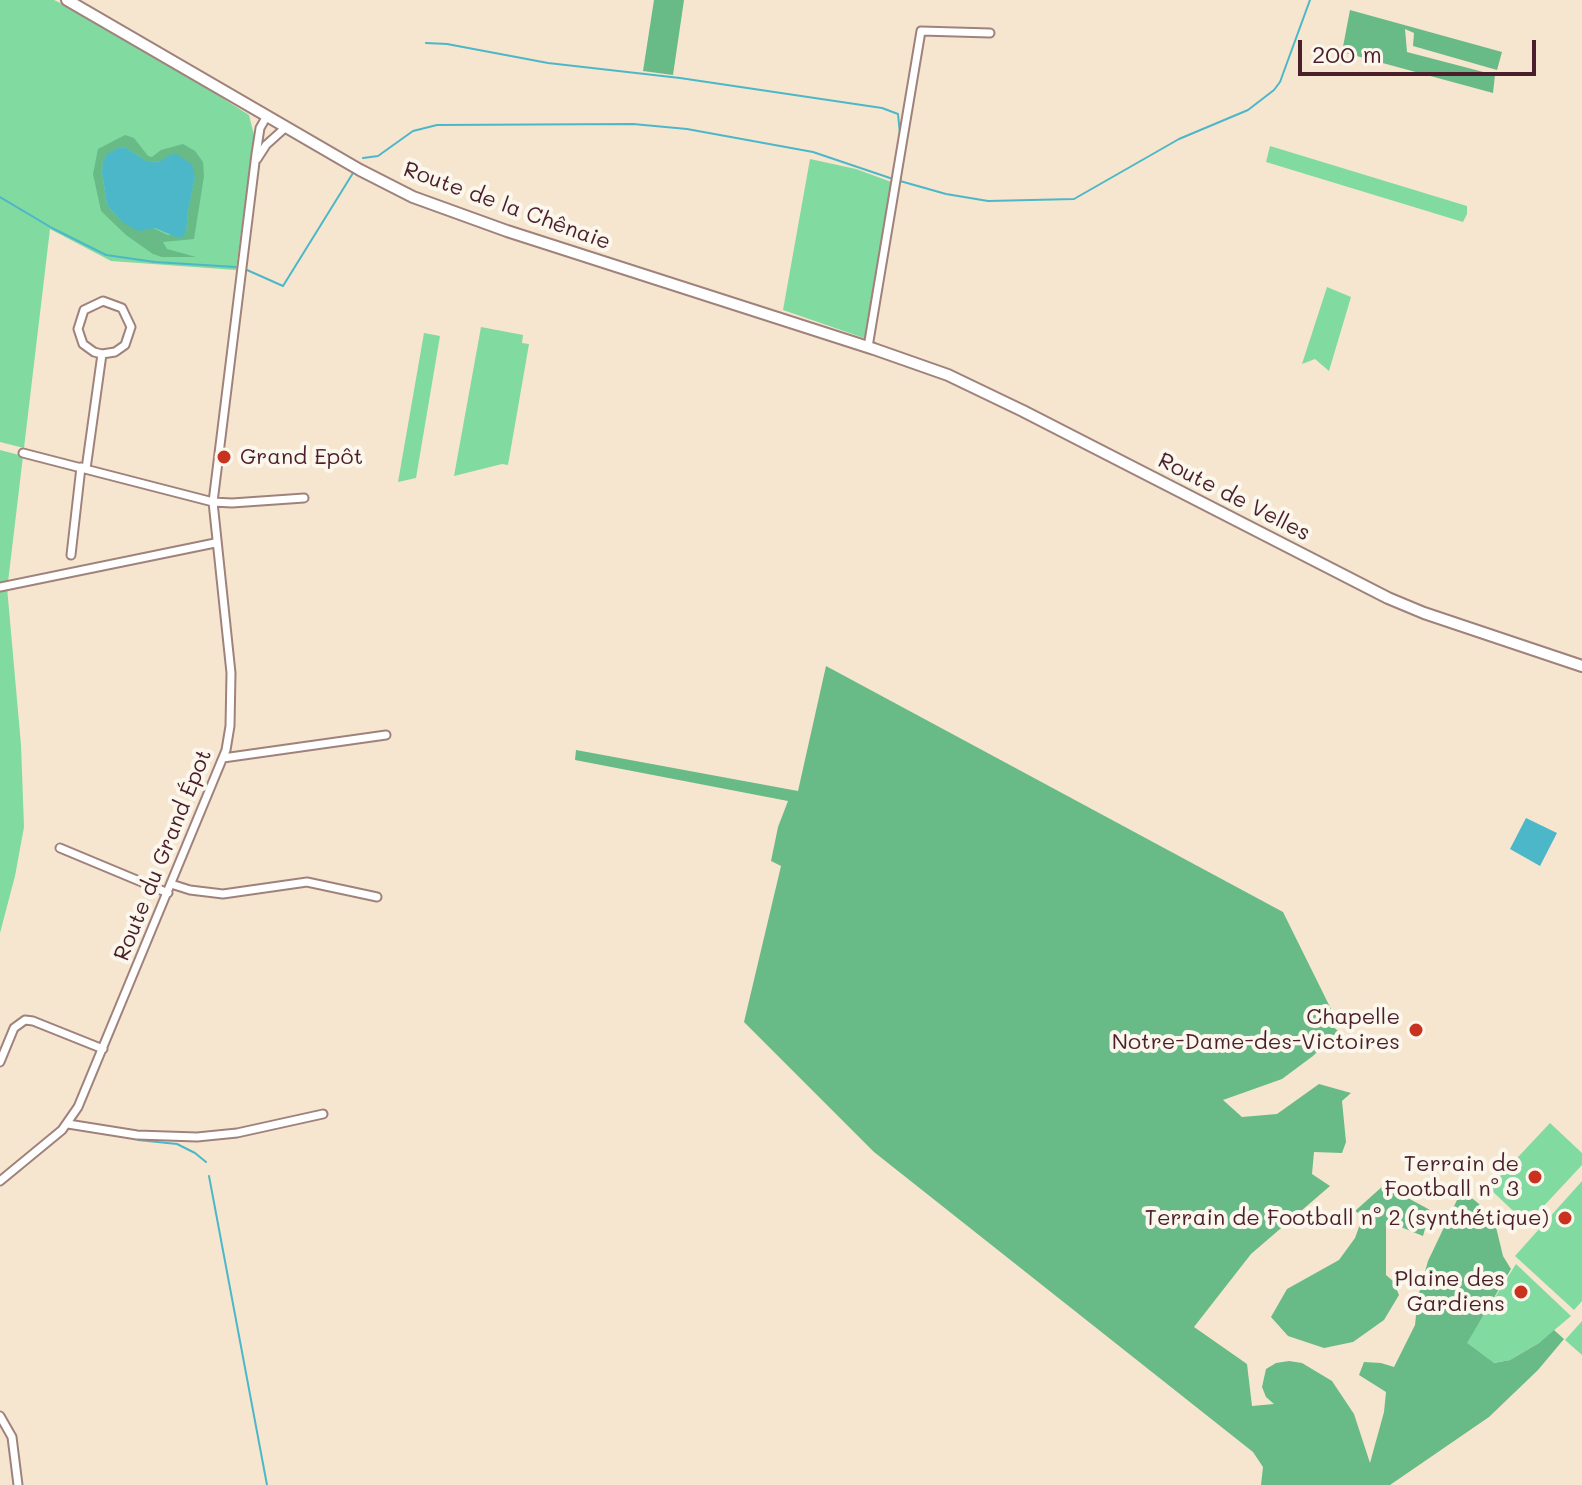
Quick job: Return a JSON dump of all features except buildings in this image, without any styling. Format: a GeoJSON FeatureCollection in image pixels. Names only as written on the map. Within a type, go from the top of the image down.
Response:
{"type":"FeatureCollection","features":[{"type":"Feature","properties":{"kind":"main road","name":"Route de la Chênaie"},"geometry":{"type":"LineString","coordinates":[[67,0],[376,179],[447,211],[871,348]]}},
{"type":"Feature","properties":{"kind":"main road","name":"Route de Velles"},"geometry":{"type":"LineString","coordinates":[[871,348],[948,375],[993,396],[1388,598],[1582,666]]}},
{"type":"Feature","properties":{"kind":"street"},"geometry":{"type":"LineString","coordinates":[[871,348],[921,31],[990,33]]}},
{"type":"Feature","properties":{"kind":"street","name":"Route du Grand Épot"},"geometry":{"type":"LineString","coordinates":[[0,1181],[68,1124],[103,1049],[223,758],[230,726],[231,673],[213,502],[260,128],[267,116]]}},
{"type":"Feature","properties":{"kind":"street","name":"Route du Grand Épot"},"geometry":{"type":"LineString","coordinates":[[255,165],[266,145],[286,127]]}},
{"type":"Feature","properties":{"kind":"street"},"geometry":{"type":"LineString","coordinates":[[103,301],[122,308],[131,327],[125,345],[115,352],[102,354],[83,344],[78,329],[84,310],[103,301]]}},
{"type":"Feature","properties":{"kind":"street"},"geometry":{"type":"LineString","coordinates":[[71,555],[102,354]]}},
{"type":"Feature","properties":{"kind":"street"},"geometry":{"type":"LineString","coordinates":[[23,453],[213,502],[304,498]]}},
{"type":"Feature","properties":{"kind":"street"},"geometry":{"type":"LineString","coordinates":[[0,587],[215,543]]}},
{"type":"Feature","properties":{"kind":"street"},"geometry":{"type":"LineString","coordinates":[[223,758],[386,735]]}},
{"type":"Feature","properties":{"kind":"street"},"geometry":{"type":"LineString","coordinates":[[60,848],[168,893]]}},
{"type":"Feature","properties":{"kind":"street"},"geometry":{"type":"LineString","coordinates":[[171,884],[223,894],[307,882],[377,897]]}},
{"type":"Feature","properties":{"kind":"street"},"geometry":{"type":"LineString","coordinates":[[0,1062],[14,1028],[25,1020],[103,1049]]}},
{"type":"Feature","properties":{"kind":"street"},"geometry":{"type":"LineString","coordinates":[[68,1124],[137,1135],[197,1137],[237,1133],[323,1114]]}},
{"type":"Feature","properties":{"kind":"street"},"geometry":{"type":"LineString","coordinates":[[0,1416],[12,1437],[18,1485]]}},
{"type":"Feature","properties":{"kind":"green space"},"geometry":{"type":"Polygon","coordinates":[[[0,0],[54,0],[81,13],[249,115],[254,135],[236,270],[111,261],[50,229],[24,448],[0,442],[0,0]]]}},
{"type":"Feature","properties":{"kind":"green space"},"geometry":{"type":"Polygon","coordinates":[[[654,0],[684,0],[673,75],[643,71],[654,0]]]}},
{"type":"Feature","properties":{"kind":"green space"},"geometry":{"type":"Polygon","coordinates":[[[1350,10],[1502,52],[1497,70],[1413,46],[1414,33],[1405,29],[1407,52],[1495,75],[1493,93],[1342,52],[1350,10]]]}},
{"type":"Feature","properties":{"kind":"green space"},"geometry":{"type":"Polygon","coordinates":[[[125,135],[134,138],[152,157],[161,150],[183,144],[195,151],[203,162],[204,176],[194,239],[163,242],[167,249],[196,257],[153,254],[126,235],[101,211],[93,174],[98,149],[125,135]],[[120,147],[108,154],[103,162],[107,205],[121,221],[146,230],[151,227],[168,235],[186,233],[195,177],[169,155],[162,161],[148,162],[120,147]]]}},
{"type":"Feature","properties":{"kind":"green space"},"geometry":{"type":"Polygon","coordinates":[[[1270,146],[1467,206],[1467,214],[1463,222],[1266,162],[1270,146]]]}},
{"type":"Feature","properties":{"kind":"green space"},"geometry":{"type":"Polygon","coordinates":[[[810,159],[856,169],[894,183],[867,336],[864,338],[783,310],[810,159]]]}},
{"type":"Feature","properties":{"kind":"green space"},"geometry":{"type":"Polygon","coordinates":[[[1327,287],[1351,297],[1329,371],[1315,359],[1302,364],[1327,287]]]}},
{"type":"Feature","properties":{"kind":"green space"},"geometry":{"type":"Polygon","coordinates":[[[481,327],[523,335],[522,343],[529,344],[508,465],[454,476],[481,327]]]}},
{"type":"Feature","properties":{"kind":"green space"},"geometry":{"type":"Polygon","coordinates":[[[424,333],[440,336],[416,478],[398,482],[424,333]]]}},
{"type":"Feature","properties":{"kind":"green space"},"geometry":{"type":"Polygon","coordinates":[[[0,450],[23,456],[8,582],[0,583],[0,450]]]}},
{"type":"Feature","properties":{"kind":"green space"},"geometry":{"type":"Polygon","coordinates":[[[7,587],[21,745],[24,827],[0,933],[0,589],[7,587]]]}},
{"type":"Feature","properties":{"kind":"green space"},"geometry":{"type":"Polygon","coordinates":[[[826,666],[1283,912],[1331,1009],[1327,1021],[1338,1031],[1313,1056],[1282,1079],[1223,1100],[1242,1117],[1277,1114],[1319,1084],[1351,1093],[1342,1101],[1346,1142],[1342,1153],[1314,1152],[1312,1174],[1330,1186],[1251,1254],[1194,1327],[1247,1364],[1252,1406],[1274,1404],[1266,1397],[1262,1387],[1266,1369],[1276,1363],[1302,1363],[1332,1381],[1354,1414],[1370,1463],[1384,1412],[1386,1392],[1359,1375],[1364,1362],[1394,1367],[1415,1325],[1418,1297],[1428,1261],[1457,1200],[1451,1193],[1455,1185],[1478,1203],[1495,1223],[1503,1256],[1511,1269],[1467,1343],[1494,1363],[1510,1360],[1554,1330],[1564,1339],[1538,1370],[1489,1417],[1390,1485],[1261,1485],[1263,1467],[1253,1452],[874,1152],[744,1022],[781,866],[771,861],[778,827],[788,801],[575,760],[576,750],[798,791],[826,666]]]}},
{"type":"Feature","properties":{"kind":"green space","name":"Terrain de Football n° 3"},"geometry":{"type":"Polygon","coordinates":[[[1550,1123],[1582,1153],[1582,1165],[1527,1224],[1489,1188],[1550,1123]]]}},
{"type":"Feature","properties":{"kind":"green space","name":"Terrain de Football n° 2 (synthétique)"},"geometry":{"type":"Polygon","coordinates":[[[1582,1181],[1582,1301],[1574,1310],[1515,1256],[1582,1181]]]}},
{"type":"Feature","properties":{"kind":"green space"},"geometry":{"type":"Polygon","coordinates":[[[1384,1185],[1430,1210],[1423,1236],[1386,1221],[1386,1275],[1393,1281],[1399,1295],[1384,1320],[1353,1342],[1324,1348],[1288,1336],[1271,1317],[1287,1289],[1339,1260],[1355,1238],[1363,1216],[1355,1211],[1384,1185]]]}},
{"type":"Feature","properties":{"kind":"green space","name":"Plaine des Gardiens"},"geometry":{"type":"Polygon","coordinates":[[[1516,1264],[1571,1316],[1539,1343],[1510,1360],[1493,1363],[1466,1343],[1516,1264]]]}},
{"type":"Feature","properties":{"kind":"green space"},"geometry":{"type":"Polygon","coordinates":[[[1582,1321],[1582,1355],[1565,1340],[1582,1321]]]}},
{"type":"Feature","properties":{"kind":"water"},"geometry":{"type":"Polygon","coordinates":[[[120,147],[148,162],[161,161],[176,154],[192,164],[195,177],[186,233],[182,237],[155,228],[134,229],[121,221],[107,205],[103,162],[107,154],[120,147]]]}},
{"type":"Feature","properties":{"kind":"water"},"geometry":{"type":"Polygon","coordinates":[[[1526,818],[1557,833],[1540,866],[1510,849],[1526,818]]]}},
{"type":"Feature","properties":{"kind":"waterway"},"geometry":{"type":"LineString","coordinates":[[907,136],[900,181],[946,194],[988,201],[1074,199],[1179,139],[1248,110],[1274,90],[1280,82],[1310,0]]}},
{"type":"Feature","properties":{"kind":"waterway"},"geometry":{"type":"LineString","coordinates":[[426,43],[447,44],[548,63],[680,78],[882,108],[898,114],[900,134]]}},
{"type":"Feature","properties":{"kind":"waterway"},"geometry":{"type":"LineString","coordinates":[[363,158],[378,156],[413,131],[437,125],[633,124],[687,129],[813,152],[893,179]]}},
{"type":"Feature","properties":{"kind":"waterway"},"geometry":{"type":"LineString","coordinates":[[247,270],[283,286],[353,173]]}},
{"type":"Feature","properties":{"kind":"waterway"},"geometry":{"type":"LineString","coordinates":[[0,197],[106,255],[155,262],[236,267]]}},
{"type":"Feature","properties":{"kind":"waterway"},"geometry":{"type":"LineString","coordinates":[[138,1140],[177,1144],[206,1162]]}},
{"type":"Feature","properties":{"kind":"waterway"},"geometry":{"type":"LineString","coordinates":[[209,1176],[267,1485]]}},
{"type":"Feature","properties":{"kind":"place","name":"Grand Epôt"},"geometry":{"type":"Point","coordinates":[224,457]}},
{"type":"Feature","properties":{"kind":"place","name":"Chapelle Notre-Dame-des-Victoires"},"geometry":{"type":"Point","coordinates":[1416,1030]}},
{"type":"Feature","properties":{"kind":"place","name":"Terrain de Football n° 3"},"geometry":{"type":"Point","coordinates":[1535,1177]}},
{"type":"Feature","properties":{"kind":"place","name":"Terrain de Football n° 2 (synthétique)"},"geometry":{"type":"Point","coordinates":[1565,1218]}},
{"type":"Feature","properties":{"kind":"place","name":"Plaine des Gardiens"},"geometry":{"type":"Point","coordinates":[1521,1292]}}]}
